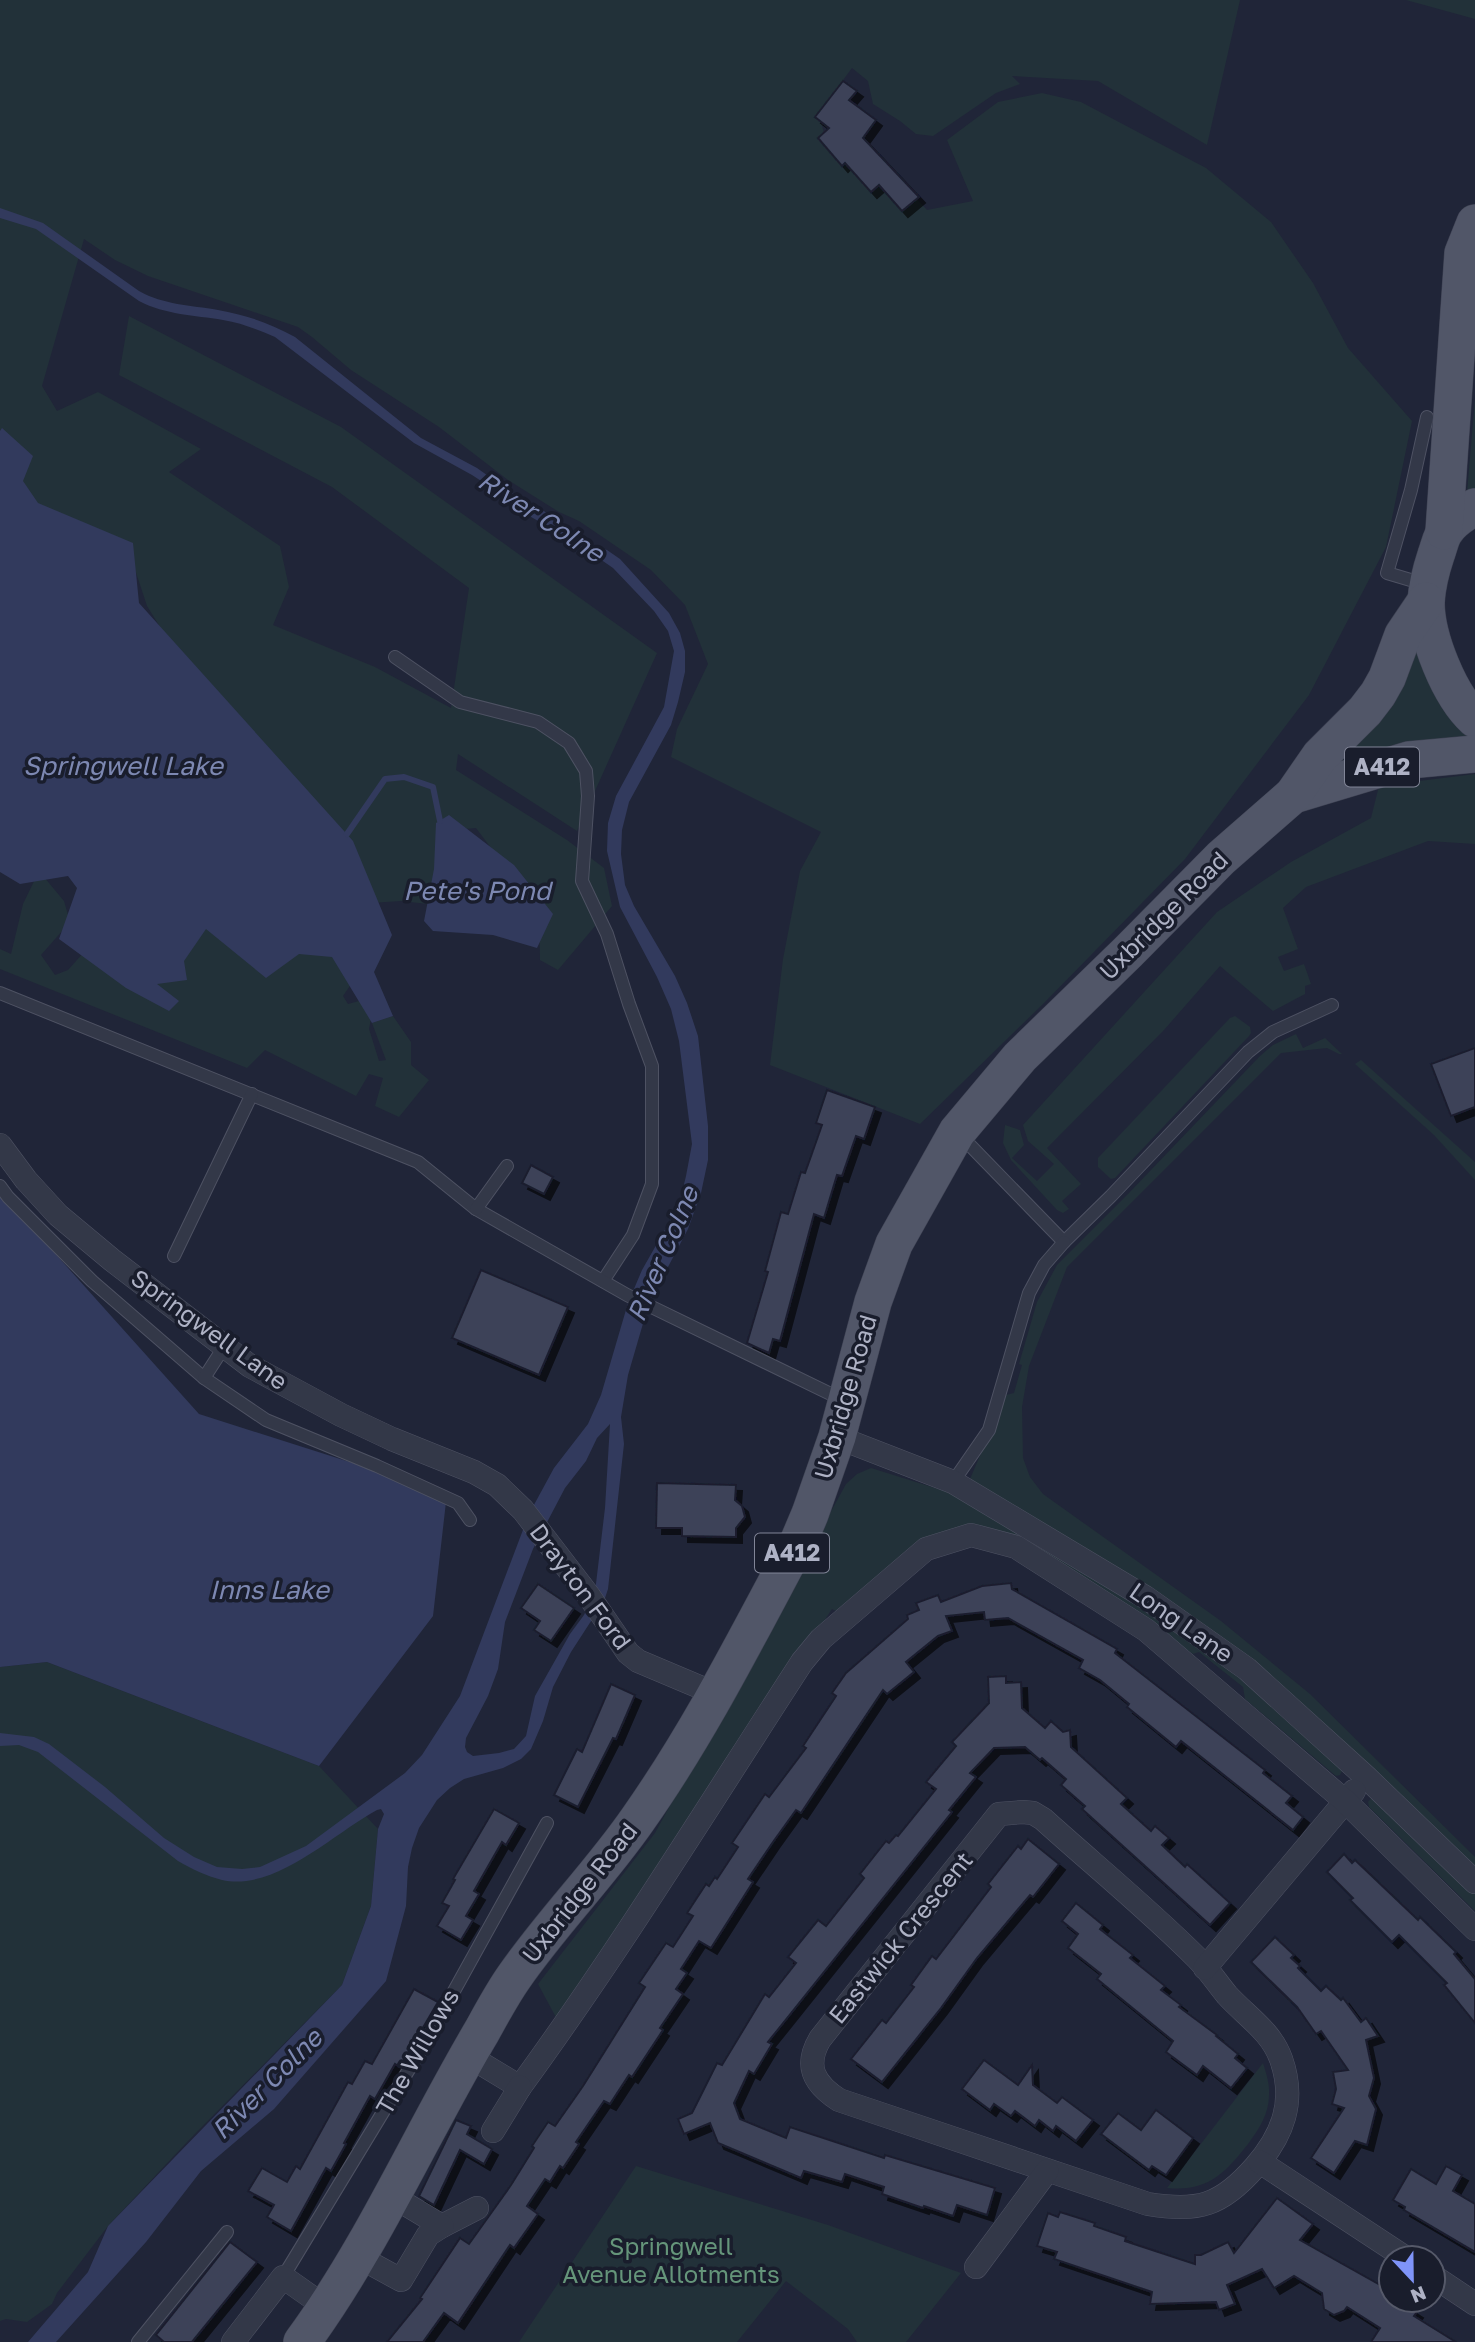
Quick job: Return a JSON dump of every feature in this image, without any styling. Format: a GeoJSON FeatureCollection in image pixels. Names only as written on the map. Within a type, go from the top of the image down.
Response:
{"type":"FeatureCollection","features":[{"type":"Feature","properties":{"kind":"main road"},"geometry":{"type":"LineString","coordinates":[[1475,223],[1463,253],[1444,531],[1432,565],[1427,593],[1427,617],[1442,667],[1459,699],[1475,719]]}},
{"type":"Feature","properties":{"kind":"main road"},"geometry":{"type":"LineString","coordinates":[[1444,531],[1462,514],[1475,507]]}},
{"type":"Feature","properties":{"kind":"main road","name":"Uxbridge Road"},"geometry":{"type":"LineString","coordinates":[[302,2342],[359,2257],[467,2055],[514,1977],[636,1821],[681,1756],[715,1697],[799,1540],[837,1437],[873,1302],[894,1244],[957,1132],[1020,1057],[1221,858],[1293,795],[1320,756],[1365,711],[1378,694],[1403,635],[1427,593]]}},
{"type":"Feature","properties":{"kind":"main road","name":"Uxbridge Road"},"geometry":{"type":"LineString","coordinates":[[1293,795],[1409,760],[1475,754]]}},
{"type":"Feature","properties":{"kind":"street","name":"Springwell Lane"},"geometry":{"type":"LineString","coordinates":[[0,1145],[26,1180],[58,1214],[112,1260],[250,1366],[341,1415],[474,1472],[497,1485],[523,1510]]}},
{"type":"Feature","properties":{"kind":"street","name":"Long Lane"},"geometry":{"type":"LineString","coordinates":[[837,1437],[953,1482],[1145,1597],[1235,1661],[1366,1777],[1475,1882]]}},
{"type":"Feature","properties":{"kind":"street","name":"Drayton Ford"},"geometry":{"type":"LineString","coordinates":[[523,1510],[589,1596],[617,1640],[638,1661],[702,1688],[715,1697]]}},
{"type":"Feature","properties":{"kind":"street","name":"Long Lane"},"geometry":{"type":"LineString","coordinates":[[520,2087],[614,1952],[802,1662],[821,1639],[926,1549],[971,1535],[1016,1547],[1146,1630],[1345,1801],[1475,1929]]}},
{"type":"Feature","properties":{"kind":"street"},"geometry":{"type":"LineString","coordinates":[[1205,1968],[1366,1777]]}},
{"type":"Feature","properties":{"kind":"street","name":"Eastwick Crescent"},"geometry":{"type":"LineString","coordinates":[[1023,1812],[1043,1819],[1205,1968],[1275,2044],[1287,2089],[1284,2122],[1279,2135],[1243,2181],[1228,2193],[1201,2206],[1185,2208],[1148,2204],[839,2101],[825,2091],[814,2073],[812,2060],[820,2039],[999,1814],[1023,1812]]}},
{"type":"Feature","properties":{"kind":"street"},"geometry":{"type":"LineString","coordinates":[[467,2055],[520,2087],[493,2131]]}},
{"type":"Feature","properties":{"kind":"street"},"geometry":{"type":"LineString","coordinates":[[1259,2162],[1385,2244]]}},
{"type":"Feature","properties":{"kind":"street"},"geometry":{"type":"LineString","coordinates":[[976,2267],[1047,2171]]}},
{"type":"Feature","properties":{"kind":"street"},"geometry":{"type":"LineString","coordinates":[[392,2196],[442,2225]]}},
{"type":"Feature","properties":{"kind":"street"},"geometry":{"type":"LineString","coordinates":[[359,2257],[401,2280],[428,2235],[477,2208]]}},
{"type":"Feature","properties":{"kind":"street"},"geometry":{"type":"LineString","coordinates":[[233,2342],[283,2277],[327,2308]]}},
{"type":"Feature","properties":{"kind":"street"},"geometry":{"type":"LineString","coordinates":[[1447,2285],[1475,2304]]}},
{"type":"Feature","properties":{"kind":"lane"},"geometry":{"type":"LineString","coordinates":[[1427,417],[1411,490],[1387,573],[1427,593]]}},
{"type":"Feature","properties":{"kind":"lane"},"geometry":{"type":"LineString","coordinates":[[395,657],[460,702],[538,722],[569,743],[586,771],[588,796],[582,881],[607,933],[652,1066],[652,1184],[633,1236],[603,1281]]}},
{"type":"Feature","properties":{"kind":"lane"},"geometry":{"type":"LineString","coordinates":[[0,993],[418,1162],[476,1209],[627,1295],[847,1402]]}},
{"type":"Feature","properties":{"kind":"lane"},"geometry":{"type":"LineString","coordinates":[[953,1482],[989,1430],[1029,1293],[1044,1265],[1063,1242],[1111,1196],[1248,1052],[1273,1032],[1332,1005]]}},
{"type":"Feature","properties":{"kind":"lane"},"geometry":{"type":"LineString","coordinates":[[174,1256],[252,1094]]}},
{"type":"Feature","properties":{"kind":"lane"},"geometry":{"type":"LineString","coordinates":[[957,1132],[1063,1242]]}},
{"type":"Feature","properties":{"kind":"lane"},"geometry":{"type":"LineString","coordinates":[[476,1209],[507,1166]]}},
{"type":"Feature","properties":{"kind":"lane"},"geometry":{"type":"LineString","coordinates":[[0,1186],[92,1281],[204,1378],[267,1420],[458,1503],[470,1520]]}},
{"type":"Feature","properties":{"kind":"lane"},"geometry":{"type":"LineString","coordinates":[[204,1378],[224,1347]]}},
{"type":"Feature","properties":{"kind":"lane","name":"The Willows"},"geometry":{"type":"LineString","coordinates":[[283,2277],[428,2038],[547,1824]]}},
{"type":"Feature","properties":{"kind":"lane"},"geometry":{"type":"LineString","coordinates":[[138,2342],[228,2232]]}},
{"type":"Feature","properties":{"kind":"green space"},"geometry":{"type":"Polygon","coordinates":[[[0,0],[1240,0],[1207,145],[1098,81],[1012,76],[1020,84],[996,93],[933,136],[916,134],[873,104],[868,81],[852,68],[815,118],[821,122],[824,133],[853,156],[862,182],[871,192],[879,185],[902,211],[917,199],[927,210],[973,201],[947,140],[998,102],[1042,93],[1081,102],[1206,168],[1271,222],[1313,283],[1348,348],[1412,421],[1386,547],[1309,695],[1185,859],[1044,1003],[920,1124],[770,1065],[783,959],[800,871],[821,832],[671,757],[677,729],[708,664],[685,605],[651,570],[579,521],[559,512],[508,480],[439,427],[351,370],[298,327],[148,276],[115,260],[84,239],[42,386],[57,411],[98,392],[201,449],[169,472],[280,546],[289,587],[273,625],[375,667],[451,708],[469,588],[332,487],[119,375],[129,316],[341,427],[657,653],[577,831],[458,754],[456,770],[567,840],[604,868],[612,906],[558,970],[540,960],[539,912],[476,828],[443,831],[437,905],[401,901],[371,903],[177,654],[147,606],[127,545],[35,508],[0,434],[0,0]]]}},
{"type":"Feature","properties":{"kind":"green space"},"geometry":{"type":"Polygon","coordinates":[[[1406,0],[1475,0],[1475,19],[1406,0]]]}},
{"type":"Feature","properties":{"kind":"green space"},"geometry":{"type":"Polygon","coordinates":[[[1475,398],[1475,492],[1467,493],[1475,398]]]}},
{"type":"Feature","properties":{"kind":"green space"},"geometry":{"type":"Polygon","coordinates":[[[1417,649],[1472,736],[1339,764],[1380,722],[1394,701],[1417,649]]]}},
{"type":"Feature","properties":{"kind":"green space"},"geometry":{"type":"Polygon","coordinates":[[[1475,774],[1475,844],[1428,841],[1306,887],[1283,908],[1298,949],[1278,957],[1284,971],[1304,964],[1311,984],[1305,986],[1305,994],[1273,1011],[1220,966],[1164,1030],[1047,1148],[1081,1184],[1062,1201],[1069,1209],[1063,1213],[1057,1210],[1011,1160],[1003,1143],[1005,1125],[1020,1130],[1024,1145],[1012,1158],[1037,1181],[1054,1164],[1028,1141],[1023,1125],[1217,912],[1291,862],[1371,818],[1379,786],[1475,774]]]}},
{"type":"Feature","properties":{"kind":"green space"},"geometry":{"type":"Polygon","coordinates":[[[39,871],[64,901],[70,922],[41,955],[55,975],[68,970],[85,951],[204,922],[330,948],[358,974],[343,996],[348,1004],[359,1001],[373,1009],[369,1029],[379,1061],[386,1060],[372,1023],[393,1016],[411,1042],[411,1065],[429,1080],[399,1117],[375,1106],[383,1078],[369,1074],[356,1096],[265,1050],[247,1068],[0,969],[0,949],[11,954],[23,904],[39,871]]]}},
{"type":"Feature","properties":{"kind":"green space"},"geometry":{"type":"Polygon","coordinates":[[[1235,1016],[1250,1027],[1249,1036],[1115,1178],[1111,1179],[1098,1167],[1098,1158],[1230,1018],[1235,1016]]]}},
{"type":"Feature","properties":{"kind":"green space"},"geometry":{"type":"Polygon","coordinates":[[[1296,1034],[1303,1048],[1325,1038],[1342,1054],[1327,1048],[1281,1053],[1067,1267],[1029,1366],[1022,1407],[1023,1458],[1030,1477],[1043,1494],[1221,1621],[1310,1694],[1475,1857],[1475,1872],[1281,1688],[970,1479],[1006,1395],[1014,1393],[1022,1365],[1019,1364],[1037,1302],[1057,1265],[1260,1056],[1273,1045],[1296,1034]]]}},
{"type":"Feature","properties":{"kind":"green space"},"geometry":{"type":"Polygon","coordinates":[[[1361,1060],[1475,1162],[1475,1180],[1434,1135],[1355,1064],[1361,1060]]]}},
{"type":"Feature","properties":{"kind":"green space"},"geometry":{"type":"Polygon","coordinates":[[[871,1468],[951,1493],[1189,1632],[1311,1735],[1342,1771],[1340,1775],[1336,1776],[1245,1699],[1243,1687],[1199,1652],[1193,1654],[1187,1650],[1133,1608],[1003,1533],[964,1528],[838,1612],[832,1609],[559,2023],[538,1984],[655,1833],[846,1484],[857,1474],[871,1468]]]}},
{"type":"Feature","properties":{"kind":"green space"},"geometry":{"type":"Polygon","coordinates":[[[47,1662],[319,1766],[378,1829],[371,1906],[342,1985],[108,2226],[57,2293],[52,2304],[27,2322],[6,2319],[0,2321],[0,1667],[47,1662]]]}},
{"type":"Feature","properties":{"kind":"green space"},"geometry":{"type":"Polygon","coordinates":[[[1372,1797],[1475,1892],[1475,1911],[1369,1807],[1368,1802],[1372,1797]]]}},
{"type":"Feature","properties":{"kind":"green space"},"geometry":{"type":"Polygon","coordinates":[[[1263,2063],[1269,2102],[1263,2121],[1248,2144],[1223,2172],[1205,2183],[1194,2187],[1167,2188],[1263,2063]]]}},
{"type":"Feature","properties":{"kind":"green space","name":"Springwell Avenue Allotments"},"geometry":{"type":"Polygon","coordinates":[[[636,2166],[828,2225],[961,2273],[906,2342],[857,2342],[848,2329],[786,2281],[737,2342],[519,2342],[636,2166]]]}},
{"type":"Feature","properties":{"kind":"water","name":"River Colne"},"geometry":{"type":"Polygon","coordinates":[[[0,208],[43,223],[148,296],[248,317],[295,337],[421,438],[477,468],[525,502],[541,509],[573,535],[607,550],[620,559],[669,613],[680,633],[685,651],[685,672],[671,725],[629,802],[622,830],[621,854],[625,885],[634,906],[675,976],[698,1036],[708,1126],[708,1160],[701,1193],[688,1229],[649,1303],[628,1375],[621,1417],[624,1444],[608,1589],[604,1601],[571,1652],[553,1687],[531,1749],[521,1759],[503,1768],[464,1779],[437,1800],[419,1828],[412,1848],[406,1906],[386,1981],[274,2109],[201,2171],[146,2242],[56,2342],[28,2342],[88,2272],[108,2226],[342,1985],[371,1906],[378,1829],[384,1814],[381,1809],[377,1810],[283,1869],[242,1881],[222,1880],[178,1861],[38,1752],[19,1745],[0,1746],[0,1733],[34,1737],[49,1744],[105,1787],[164,1838],[194,1857],[217,1867],[260,1867],[306,1846],[405,1773],[422,1755],[460,1696],[529,1514],[554,1468],[588,1424],[601,1395],[628,1303],[642,1270],[679,1205],[692,1144],[679,1041],[671,1009],[620,907],[607,851],[608,823],[616,796],[664,707],[674,651],[668,631],[654,611],[613,568],[600,559],[576,551],[498,492],[414,443],[275,337],[237,323],[149,306],[36,229],[0,218],[0,208]],[[610,1424],[597,1438],[586,1461],[565,1488],[533,1549],[505,1622],[498,1669],[488,1696],[466,1738],[465,1747],[473,1756],[514,1749],[526,1736],[535,1696],[595,1592],[605,1508],[610,1424]]]}},
{"type":"Feature","properties":{"kind":"water","name":"Springwell Lake"},"geometry":{"type":"Polygon","coordinates":[[[2,428],[33,456],[23,481],[38,503],[133,543],[139,603],[353,841],[392,935],[374,972],[393,1016],[372,1023],[332,957],[299,954],[266,978],[206,929],[184,961],[187,980],[157,984],[179,1001],[169,1011],[126,988],[59,939],[77,888],[68,876],[20,884],[0,872],[2,428]]]}},
{"type":"Feature","properties":{"kind":"water","name":"Pete's Pond"},"geometry":{"type":"Polygon","coordinates":[[[449,815],[514,865],[553,914],[537,948],[493,935],[433,931],[424,921],[434,869],[436,823],[449,815]]]}},
{"type":"Feature","properties":{"kind":"water","name":"Inns Lake"},"geometry":{"type":"Polygon","coordinates":[[[0,1192],[199,1414],[447,1493],[433,1616],[319,1766],[47,1662],[0,1667],[0,1192]]]}},
{"type":"Feature","properties":{"kind":"building"},"geometry":{"type":"Polygon","coordinates":[[[843,81],[857,91],[849,100],[876,120],[863,138],[919,197],[902,211],[879,185],[871,192],[845,163],[842,166],[818,138],[829,128],[815,117],[843,81]]]}},
{"type":"Feature","properties":{"kind":"building"},"geometry":{"type":"Polygon","coordinates":[[[1475,1048],[1475,1107],[1451,1116],[1431,1064],[1475,1048]]]}},
{"type":"Feature","properties":{"kind":"building"},"geometry":{"type":"Polygon","coordinates":[[[827,1090],[875,1107],[864,1139],[856,1136],[842,1176],[837,1175],[824,1218],[814,1214],[780,1341],[773,1339],[769,1353],[747,1343],[768,1272],[765,1271],[781,1212],[788,1214],[801,1172],[805,1173],[822,1125],[816,1123],[827,1090]]]}},
{"type":"Feature","properties":{"kind":"building"},"geometry":{"type":"Polygon","coordinates":[[[531,1165],[553,1177],[544,1194],[522,1183],[531,1165]]]}},
{"type":"Feature","properties":{"kind":"building"},"geometry":{"type":"Polygon","coordinates":[[[481,1270],[568,1307],[539,1375],[452,1338],[481,1270]]]}},
{"type":"Feature","properties":{"kind":"building"},"geometry":{"type":"Polygon","coordinates":[[[657,1483],[736,1485],[735,1500],[742,1506],[745,1517],[736,1528],[736,1537],[682,1536],[682,1528],[656,1528],[657,1483]]]}},
{"type":"Feature","properties":{"kind":"building"},"geometry":{"type":"Polygon","coordinates":[[[1011,1583],[1012,1589],[1117,1649],[1115,1653],[1265,1770],[1263,1773],[1292,1796],[1286,1803],[1303,1817],[1293,1830],[1181,1741],[1176,1747],[1127,1707],[1129,1704],[1100,1680],[1079,1668],[1083,1660],[1008,1618],[985,1620],[984,1612],[946,1616],[952,1631],[938,1636],[906,1662],[914,1672],[887,1694],[883,1690],[801,1813],[796,1810],[748,1879],[753,1882],[711,1948],[699,1941],[681,1969],[687,1973],[676,1989],[683,1994],[660,2028],[663,2030],[632,2077],[629,2075],[610,2104],[604,2101],[576,2142],[579,2144],[563,2168],[560,2166],[550,2182],[545,2179],[527,2206],[538,2214],[514,2248],[510,2245],[458,2323],[444,2313],[423,2342],[387,2342],[422,2299],[420,2298],[460,2238],[469,2244],[511,2185],[548,2122],[555,2126],[583,2086],[645,1987],[639,1983],[666,1943],[673,1947],[693,1916],[687,1913],[706,1884],[709,1886],[715,1877],[717,1879],[738,1847],[732,1843],[765,1794],[769,1797],[806,1748],[803,1746],[836,1696],[832,1693],[846,1673],[908,1619],[907,1615],[919,1610],[916,1603],[938,1595],[941,1602],[982,1586],[1011,1583]]]}},
{"type":"Feature","properties":{"kind":"building"},"geometry":{"type":"Polygon","coordinates":[[[538,1584],[574,1608],[551,1641],[534,1630],[540,1621],[521,1608],[538,1584]]]}},
{"type":"Feature","properties":{"kind":"building"},"geometry":{"type":"Polygon","coordinates":[[[1006,1676],[1006,1683],[1021,1682],[1022,1708],[1045,1728],[1051,1721],[1063,1732],[1070,1730],[1071,1747],[1127,1798],[1121,1804],[1151,1831],[1155,1826],[1169,1838],[1162,1845],[1230,1903],[1210,1925],[1082,1809],[1085,1806],[1061,1785],[1066,1779],[1042,1758],[1040,1760],[1025,1747],[994,1748],[970,1773],[976,1777],[949,1810],[952,1812],[768,2042],[772,2044],[754,2074],[749,2071],[734,2103],[740,2119],[786,2138],[790,2127],[884,2158],[885,2155],[995,2188],[987,2215],[957,2205],[953,2216],[924,2206],[923,2208],[882,2194],[884,2187],[845,2174],[842,2182],[804,2171],[801,2178],[718,2143],[710,2123],[684,2134],[678,2119],[692,2113],[717,2063],[722,2065],[765,1994],[769,1997],[796,1963],[788,1957],[818,1920],[826,1926],[864,1878],[860,1874],[886,1841],[889,1843],[898,1836],[936,1789],[926,1782],[956,1746],[952,1742],[989,1703],[988,1677],[1006,1676]]]}},
{"type":"Feature","properties":{"kind":"building"},"geometry":{"type":"Polygon","coordinates":[[[611,1684],[635,1695],[616,1739],[613,1738],[578,1807],[554,1795],[577,1749],[582,1752],[611,1684]]]}},
{"type":"Feature","properties":{"kind":"building"},"geometry":{"type":"Polygon","coordinates":[[[494,1809],[519,1823],[506,1845],[502,1842],[474,1891],[479,1894],[466,1916],[473,1920],[461,1940],[437,1926],[449,1906],[442,1903],[494,1809]]]}},
{"type":"Feature","properties":{"kind":"building"},"geometry":{"type":"Polygon","coordinates":[[[1028,1839],[1059,1864],[1033,1897],[1030,1895],[977,1958],[882,2082],[851,2059],[882,2020],[886,2023],[914,1987],[911,1985],[932,1956],[936,1959],[991,1887],[988,1884],[1018,1846],[1021,1849],[1028,1839]]]}},
{"type":"Feature","properties":{"kind":"building"},"geometry":{"type":"Polygon","coordinates":[[[1344,1854],[1352,1863],[1355,1860],[1456,1952],[1454,1954],[1475,1979],[1475,2023],[1444,1985],[1447,1983],[1399,1935],[1392,1942],[1350,1900],[1353,1898],[1327,1872],[1344,1854]]]}},
{"type":"Feature","properties":{"kind":"building"},"geometry":{"type":"Polygon","coordinates":[[[1076,1903],[1103,1925],[1100,1929],[1133,1955],[1130,1958],[1165,1986],[1161,1990],[1181,2005],[1179,2007],[1238,2054],[1235,2058],[1247,2068],[1231,2088],[1203,2066],[1197,2075],[1166,2052],[1173,2041],[1097,1979],[1101,1974],[1068,1948],[1078,1934],[1062,1921],[1076,1903]]]}},
{"type":"Feature","properties":{"kind":"building"},"geometry":{"type":"Polygon","coordinates":[[[1275,1937],[1294,1955],[1291,1958],[1300,1966],[1298,1968],[1321,1991],[1326,1986],[1341,2000],[1343,1998],[1361,2022],[1366,2018],[1378,2036],[1366,2040],[1374,2078],[1369,2096],[1376,2109],[1367,2145],[1355,2141],[1334,2173],[1311,2158],[1344,2108],[1332,2104],[1336,2089],[1333,2072],[1348,2070],[1321,2031],[1316,2034],[1297,2007],[1251,1962],[1275,1937]]]}},
{"type":"Feature","properties":{"kind":"building"},"geometry":{"type":"Polygon","coordinates":[[[414,1989],[438,2002],[400,2067],[395,2064],[375,2099],[370,2096],[331,2171],[326,2168],[291,2231],[267,2217],[274,2205],[248,2191],[262,2168],[287,2182],[296,2166],[300,2169],[348,2082],[352,2084],[365,2061],[372,2064],[414,1989]]]}},
{"type":"Feature","properties":{"kind":"building"},"geometry":{"type":"Polygon","coordinates":[[[984,2060],[1018,2085],[1032,2065],[1033,2085],[1057,2103],[1062,2097],[1093,2120],[1076,2141],[1056,2126],[1053,2131],[1039,2120],[1035,2126],[1015,2111],[1011,2116],[994,2104],[990,2110],[962,2089],[984,2060]]]}},
{"type":"Feature","properties":{"kind":"building"},"geometry":{"type":"Polygon","coordinates":[[[1156,2110],[1193,2138],[1166,2175],[1152,2166],[1149,2170],[1101,2134],[1118,2113],[1141,2130],[1156,2110]]]}},
{"type":"Feature","properties":{"kind":"building"},"geometry":{"type":"Polygon","coordinates":[[[456,2120],[471,2126],[467,2134],[492,2149],[484,2164],[460,2150],[434,2205],[419,2196],[456,2120]]]}},
{"type":"Feature","properties":{"kind":"building"},"geometry":{"type":"Polygon","coordinates":[[[1446,2166],[1462,2175],[1453,2191],[1475,2204],[1475,2252],[1404,2210],[1405,2207],[1393,2200],[1411,2169],[1436,2184],[1446,2166]]]}},
{"type":"Feature","properties":{"kind":"building"},"geometry":{"type":"Polygon","coordinates":[[[1277,2198],[1313,2224],[1300,2240],[1377,2283],[1377,2314],[1416,2314],[1414,2316],[1456,2342],[1371,2342],[1380,2328],[1347,2307],[1334,2315],[1324,2309],[1322,2293],[1294,2276],[1274,2288],[1262,2269],[1227,2285],[1235,2304],[1219,2310],[1216,2302],[1150,2304],[1152,2292],[1054,2259],[1057,2252],[1037,2246],[1048,2213],[1058,2217],[1060,2212],[1095,2223],[1094,2226],[1126,2237],[1125,2241],[1195,2264],[1195,2255],[1201,2255],[1228,2242],[1234,2253],[1277,2198]]]}},
{"type":"Feature","properties":{"kind":"building"},"geometry":{"type":"Polygon","coordinates":[[[230,2242],[257,2262],[192,2342],[164,2342],[156,2335],[230,2242]]]}},
{"type":"Feature","properties":{"kind":"waterway"},"geometry":{"type":"LineString","coordinates":[[347,834],[385,779],[404,777],[433,787],[440,821]]}}]}
